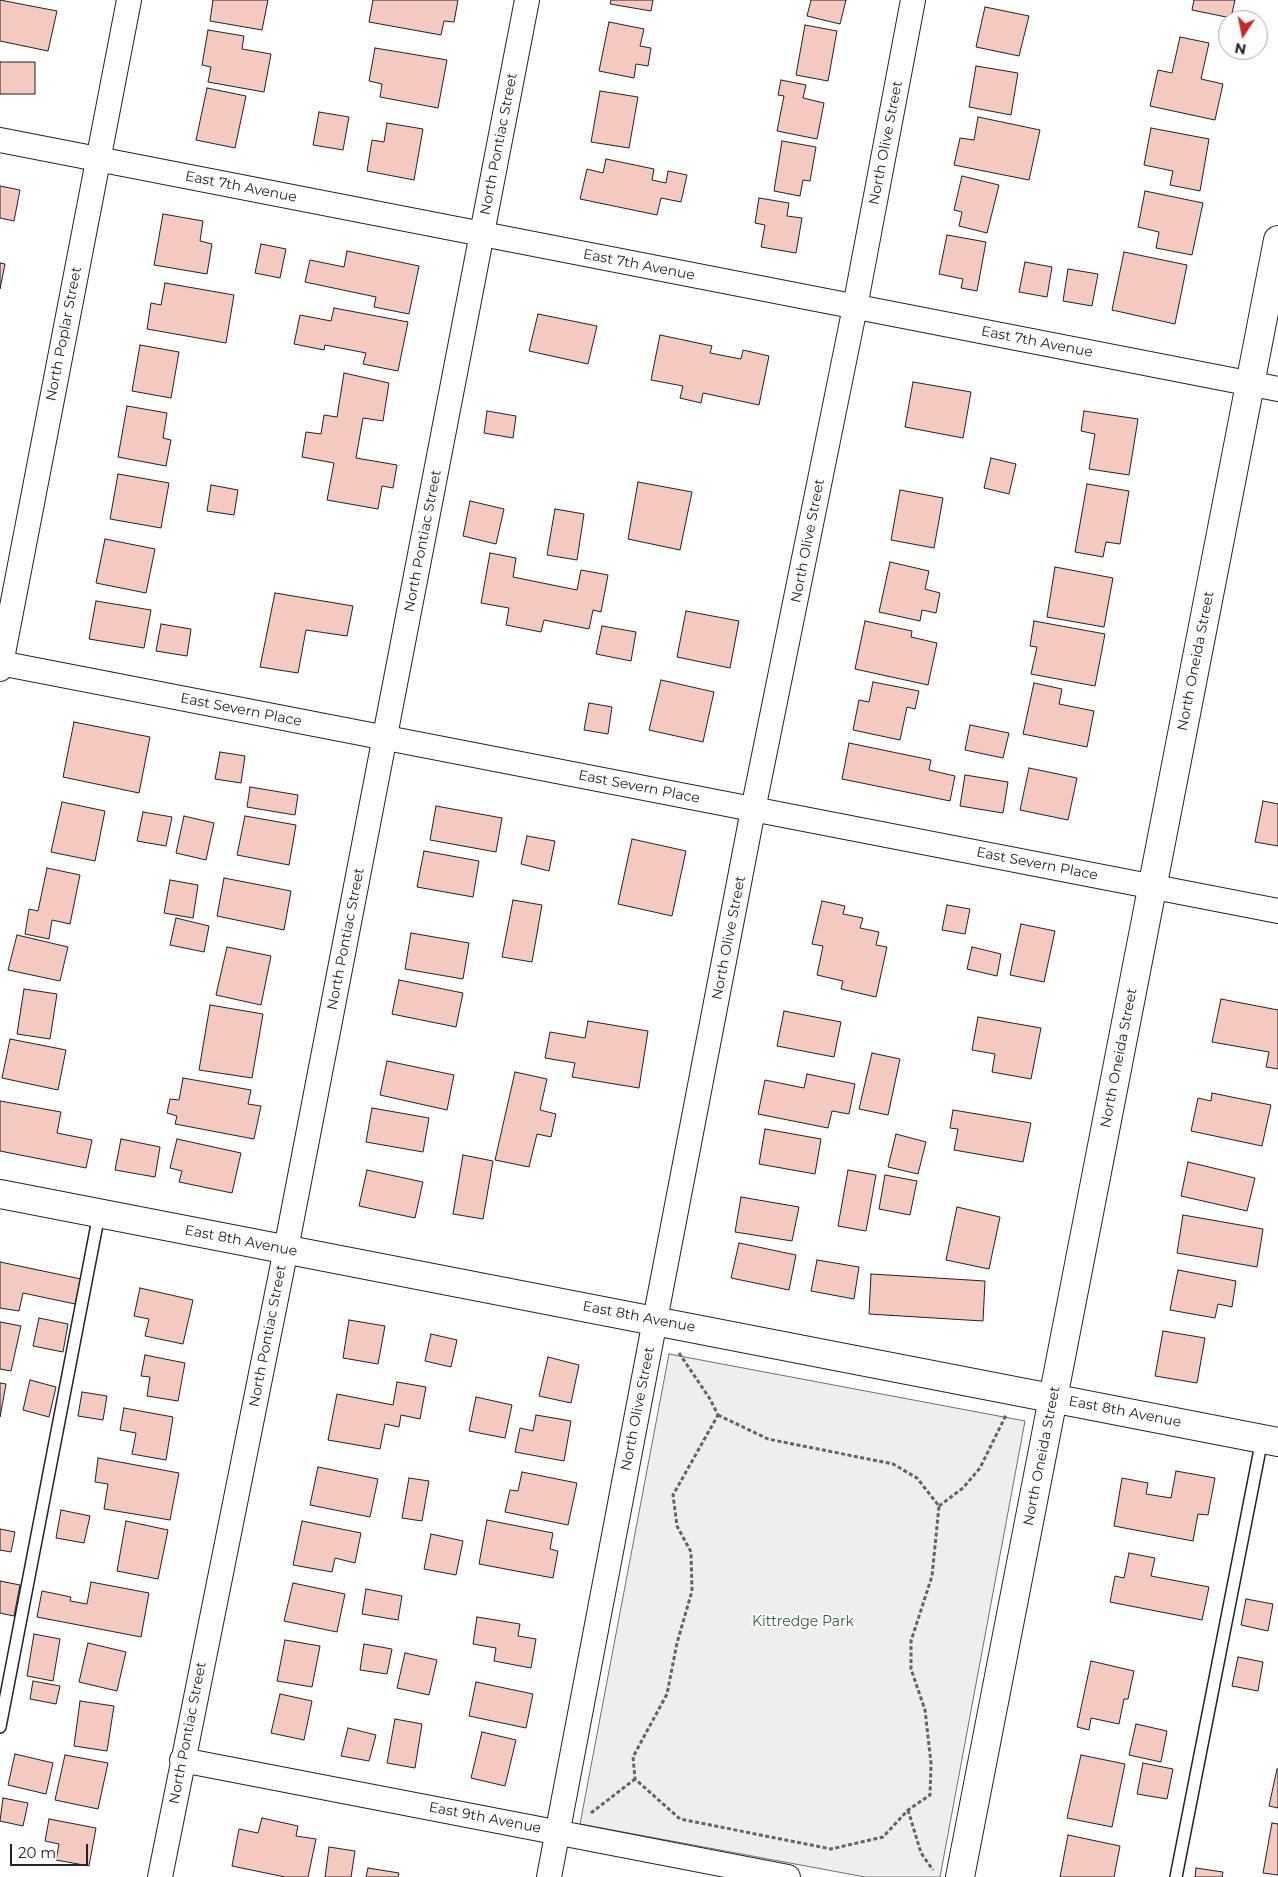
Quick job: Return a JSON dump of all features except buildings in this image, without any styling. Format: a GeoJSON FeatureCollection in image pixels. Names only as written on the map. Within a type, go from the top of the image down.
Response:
{"type":"FeatureCollection","features":[{"type":"Feature","properties":{"kind":"street","name":"North Poplar Street"},"geometry":{"type":"LineString","coordinates":[[0,665],[129,0]]}},
{"type":"Feature","properties":{"kind":"street","name":"North Pontiac Street"},"geometry":{"type":"LineString","coordinates":[[160,1877],[286,1249],[527,0]]}},
{"type":"Feature","properties":{"kind":"street","name":"North Olive Street"},"geometry":{"type":"LineString","coordinates":[[549,1877],[654,1320],[855,307],[913,0]]}},
{"type":"Feature","properties":{"kind":"street","name":"East 7th Avenue"},"geometry":{"type":"LineString","coordinates":[[0,140],[1278,389]]}},
{"type":"Feature","properties":{"kind":"street","name":"North Oneida Street"},"geometry":{"type":"LineString","coordinates":[[960,1877],[1278,240]]}},
{"type":"Feature","properties":{"kind":"street","name":"East Severn Place"},"geometry":{"type":"LineString","coordinates":[[0,665],[1278,911]]}},
{"type":"Feature","properties":{"kind":"street","name":"East 8th Avenue"},"geometry":{"type":"LineString","coordinates":[[0,1194],[1270,1440]]}},
{"type":"Feature","properties":{"kind":"street","name":"East 9th Avenue"},"geometry":{"type":"LineString","coordinates":[[182,1760],[559,1827],[788,1877]]}},
{"type":"Feature","properties":{"kind":"lane"},"geometry":{"type":"LineString","coordinates":[[0,1727],[99,1213]]}},
{"type":"Feature","properties":{"kind":"lane"},"geometry":{"type":"LineString","coordinates":[[1176,1877],[1270,1440]]}},
{"type":"Feature","properties":{"kind":"path"},"geometry":{"type":"LineString","coordinates":[[682,1326],[679,1354],[710,1399],[718,1415],[768,1439],[893,1464],[917,1478],[939,1506],[932,1576],[911,1641],[911,1669],[926,1719],[932,1763],[930,1795],[908,1810],[883,1837],[831,1850],[680,1819],[635,1778],[634,1757],[668,1694],[677,1643],[692,1591],[691,1552],[677,1526],[673,1495],[718,1415]]}},
{"type":"Feature","properties":{"kind":"path"},"geometry":{"type":"LineString","coordinates":[[939,1506],[963,1488],[980,1468],[1017,1392]]}},
{"type":"Feature","properties":{"kind":"path"},"geometry":{"type":"LineString","coordinates":[[559,1827],[583,1818],[635,1778]]}},
{"type":"Feature","properties":{"kind":"path"},"geometry":{"type":"LineString","coordinates":[[908,1810],[921,1853],[938,1877]]}},
{"type":"Feature","properties":{"kind":"green space","name":"Kittredge Park"},"geometry":{"type":"Polygon","coordinates":[[[669,1354],[1025,1421],[940,1877],[865,1877],[580,1824],[669,1354]]]}}]}
